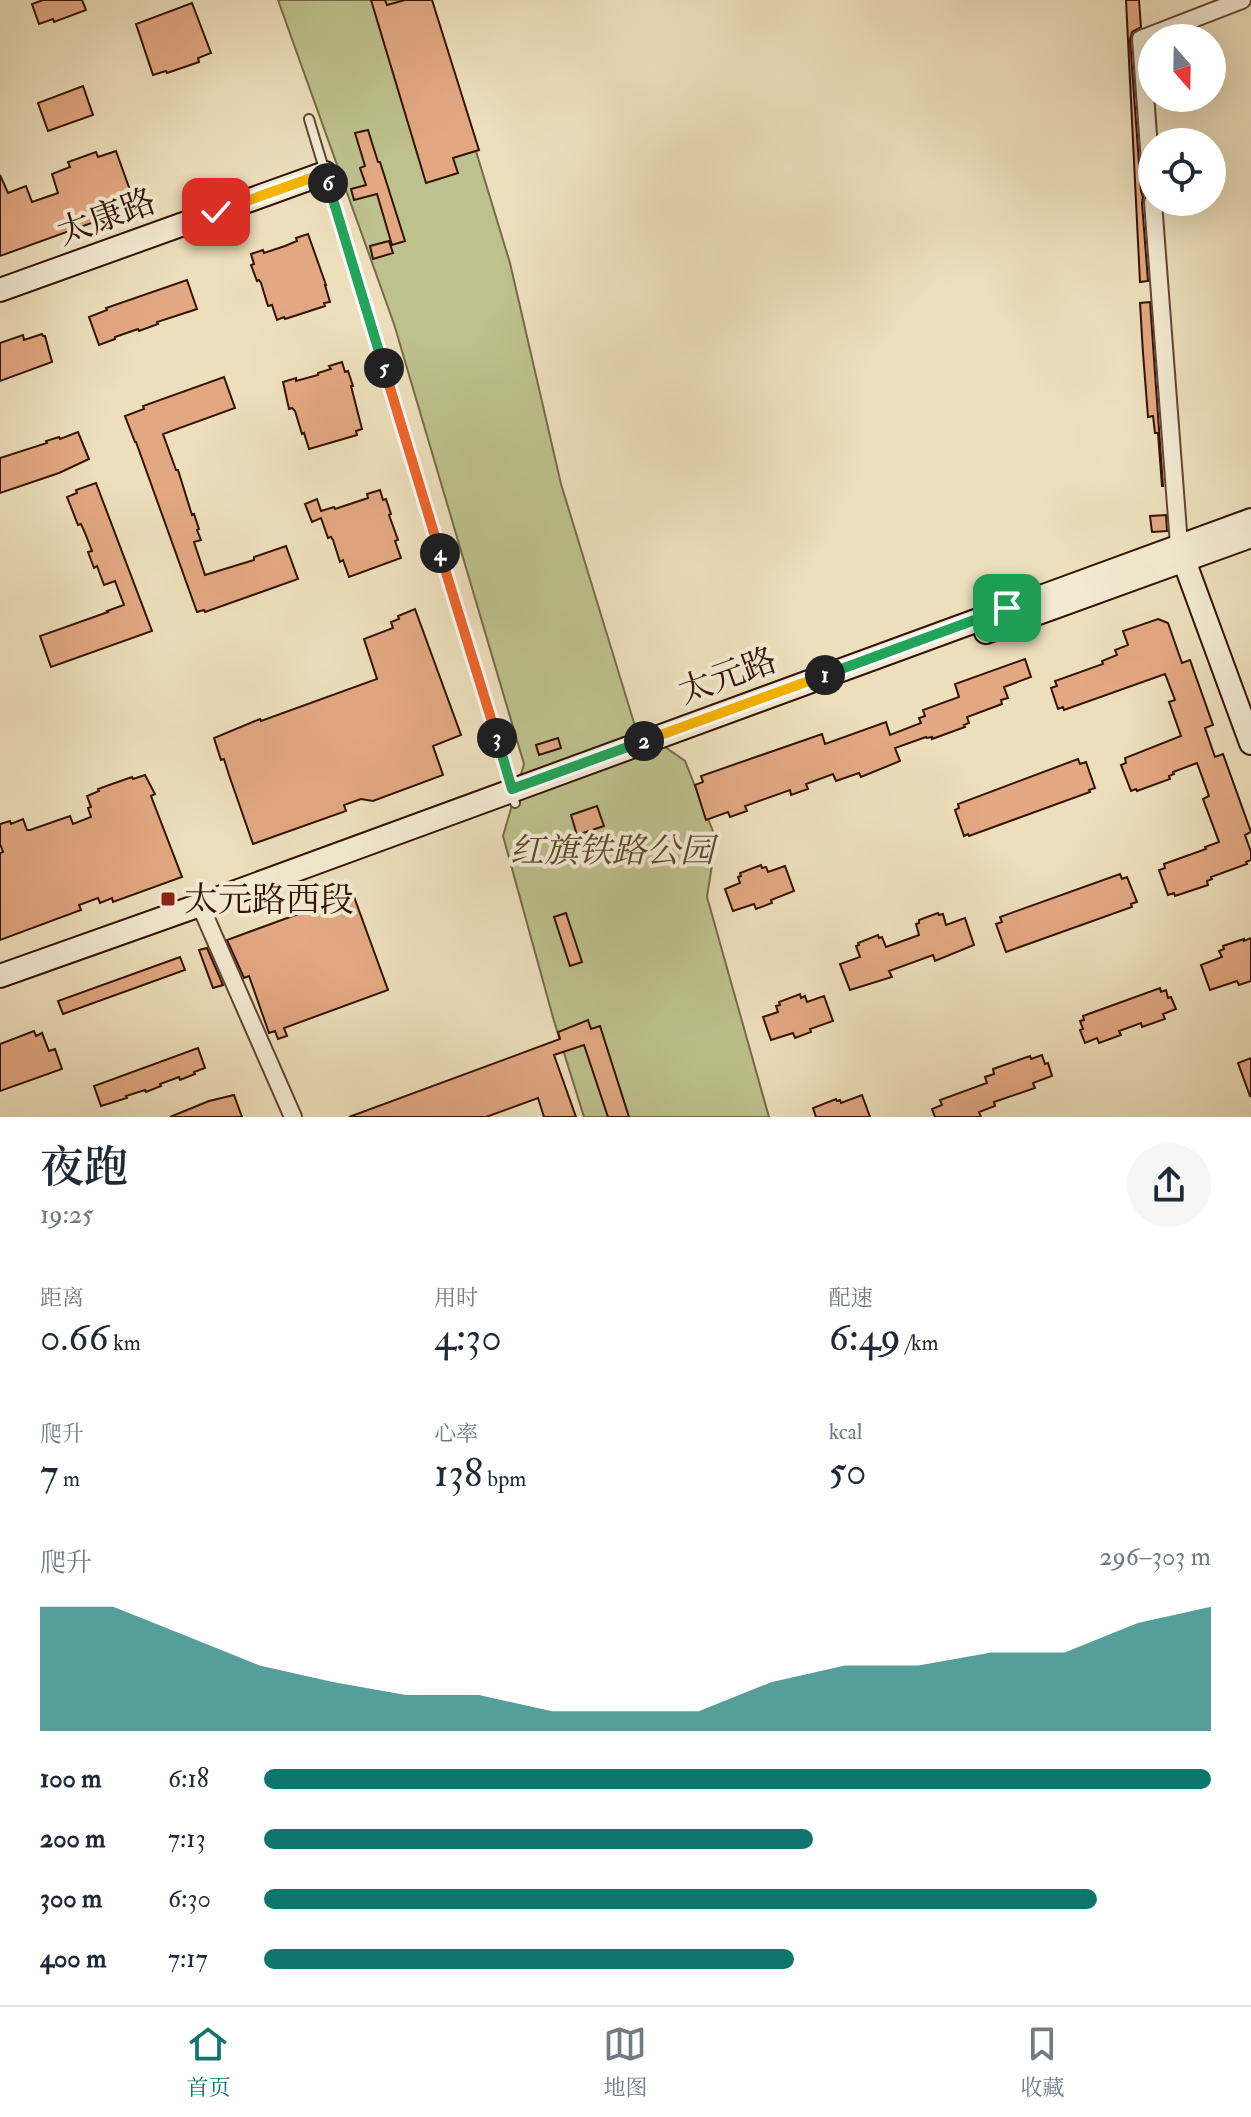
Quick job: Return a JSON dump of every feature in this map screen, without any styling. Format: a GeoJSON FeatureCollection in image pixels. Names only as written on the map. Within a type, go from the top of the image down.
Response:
{"type":"FeatureCollection","features":[{"type":"Feature","properties":{"kind":"main road","name":"太康路"},"geometry":{"type":"LineString","coordinates":[[0,290],[325,173]]}},
{"type":"Feature","properties":{"kind":"main road","name":"太元路"},"geometry":{"type":"LineString","coordinates":[[0,990],[202,910],[1188,551],[1251,520]]}},
{"type":"Feature","properties":{"kind":"main road","name":"太元路"},"geometry":{"type":"LineString","coordinates":[[1188,551],[1251,536]]}},
{"type":"Feature","properties":{"kind":"main road"},"geometry":{"type":"LineString","coordinates":[[1188,551],[1251,707]]}},
{"type":"Feature","properties":{"kind":"main road"},"geometry":{"type":"LineString","coordinates":[[1188,551],[1251,743]]}},
{"type":"Feature","properties":{"kind":"main road","name":"太元路"},"geometry":{"type":"LineString","coordinates":[[0,976],[202,910]]}},
{"type":"Feature","properties":{"kind":"street"},"geometry":{"type":"LineString","coordinates":[[1147,128],[1141,39],[1242,0]]}},
{"type":"Feature","properties":{"kind":"street"},"geometry":{"type":"LineString","coordinates":[[1154,216],[1188,551]]}},
{"type":"Feature","properties":{"kind":"street"},"geometry":{"type":"LineString","coordinates":[[202,910],[293,1117]]}},
{"type":"Feature","properties":{"kind":"lane"},"geometry":{"type":"LineString","coordinates":[[309,119],[514,796]]}},
{"type":"Feature","properties":{"kind":"green space","name":"红旗铁路公园"},"geometry":{"type":"Polygon","coordinates":[[[278,0],[430,0],[510,263],[561,484],[635,726],[685,761],[716,839],[707,897],[769,1117],[584,1117],[503,836],[524,764],[394,324],[278,0]]]}},
{"type":"Feature","properties":{"kind":"building"},"geometry":{"type":"Polygon","coordinates":[[[43,0],[82,0],[86,10],[39,24],[32,4],[43,0]]]}},
{"type":"Feature","properties":{"kind":"building"},"geometry":{"type":"Polygon","coordinates":[[[371,0],[385,0],[387,5],[405,0],[432,0],[479,150],[453,158],[458,173],[426,183],[371,0]]]}},
{"type":"Feature","properties":{"kind":"building"},"geometry":{"type":"Polygon","coordinates":[[[1126,0],[1139,0],[1141,24],[1132,32],[1130,40],[1138,150],[1138,216],[1143,216],[1148,281],[1140,282],[1126,0]]]}},
{"type":"Feature","properties":{"kind":"building"},"geometry":{"type":"Polygon","coordinates":[[[192,3],[211,53],[198,58],[199,62],[153,75],[136,24],[192,3]]]}},
{"type":"Feature","properties":{"kind":"building"},"geometry":{"type":"Polygon","coordinates":[[[83,86],[93,115],[48,131],[38,103],[83,86]]]}},
{"type":"Feature","properties":{"kind":"building"},"geometry":{"type":"Polygon","coordinates":[[[368,130],[405,241],[392,245],[377,194],[354,200],[351,189],[366,185],[360,168],[365,166],[355,133],[368,130]]]}},
{"type":"Feature","properties":{"kind":"building"},"geometry":{"type":"Polygon","coordinates":[[[116,151],[136,207],[0,256],[0,175],[8,193],[26,186],[32,202],[58,193],[52,174],[70,167],[68,162],[96,152],[98,157],[116,151]]]}},
{"type":"Feature","properties":{"kind":"building"},"geometry":{"type":"Polygon","coordinates":[[[308,234],[330,302],[277,320],[272,305],[268,306],[261,283],[257,281],[251,254],[285,246],[308,234]]]}},
{"type":"Feature","properties":{"kind":"building"},"geometry":{"type":"Polygon","coordinates":[[[389,241],[393,253],[373,259],[370,246],[389,241]]]}},
{"type":"Feature","properties":{"kind":"building"},"geometry":{"type":"Polygon","coordinates":[[[187,280],[197,309],[99,345],[89,317],[106,308],[187,280]]]}},
{"type":"Feature","properties":{"kind":"building"},"geometry":{"type":"Polygon","coordinates":[[[1150,302],[1163,486],[1158,433],[1155,433],[1153,416],[1148,417],[1143,353],[1140,303],[1150,302]]]}},
{"type":"Feature","properties":{"kind":"building"},"geometry":{"type":"Polygon","coordinates":[[[42,334],[52,362],[0,381],[0,343],[23,335],[24,340],[42,334]]]}},
{"type":"Feature","properties":{"kind":"building"},"geometry":{"type":"Polygon","coordinates":[[[342,362],[353,386],[362,429],[356,431],[357,435],[309,449],[295,411],[289,409],[283,382],[318,375],[331,369],[329,366],[342,362]]]}},
{"type":"Feature","properties":{"kind":"building"},"geometry":{"type":"Polygon","coordinates":[[[224,377],[235,408],[163,434],[199,529],[201,540],[194,542],[205,575],[286,546],[298,579],[205,612],[197,612],[125,416],[144,409],[143,406],[224,377]]]}},
{"type":"Feature","properties":{"kind":"building"},"geometry":{"type":"Polygon","coordinates":[[[78,432],[89,459],[0,493],[0,458],[78,432]]]}},
{"type":"Feature","properties":{"kind":"building"},"geometry":{"type":"Polygon","coordinates":[[[96,483],[152,631],[51,667],[40,636],[124,605],[115,581],[104,585],[97,566],[94,568],[88,552],[92,551],[67,497],[96,483]]]}},
{"type":"Feature","properties":{"kind":"building"},"geometry":{"type":"Polygon","coordinates":[[[380,490],[391,514],[401,558],[349,577],[321,518],[312,522],[305,504],[317,499],[321,511],[335,509],[368,498],[367,494],[380,490]]]}},
{"type":"Feature","properties":{"kind":"building"},"geometry":{"type":"Polygon","coordinates":[[[1166,515],[1167,531],[1152,532],[1150,516],[1166,515]]]}},
{"type":"Feature","properties":{"kind":"building"},"geometry":{"type":"Polygon","coordinates":[[[415,609],[461,735],[433,746],[443,775],[373,801],[361,799],[344,805],[346,811],[253,844],[214,738],[377,679],[364,639],[393,628],[391,622],[415,609]]]}},
{"type":"Feature","properties":{"kind":"building"},"geometry":{"type":"Polygon","coordinates":[[[1158,619],[1168,623],[1182,663],[1190,660],[1213,725],[1205,728],[1215,757],[1223,754],[1251,832],[1245,835],[1251,852],[1251,860],[1247,864],[1211,877],[1208,885],[1175,896],[1174,893],[1168,895],[1159,870],[1165,868],[1164,864],[1219,842],[1203,799],[1209,796],[1197,763],[1173,772],[1170,779],[1137,791],[1131,791],[1121,765],[1126,763],[1125,758],[1181,736],[1169,702],[1175,700],[1165,674],[1064,710],[1063,707],[1058,709],[1051,688],[1057,686],[1055,681],[1103,664],[1102,661],[1117,655],[1115,650],[1128,645],[1123,631],[1158,619]]]}},
{"type":"Feature","properties":{"kind":"building"},"geometry":{"type":"Polygon","coordinates":[[[1025,659],[1031,677],[1004,687],[1008,698],[1001,700],[1002,704],[967,717],[969,723],[965,727],[895,748],[900,761],[861,777],[859,773],[836,781],[833,774],[806,784],[808,789],[791,795],[790,790],[745,806],[747,811],[730,817],[728,812],[706,820],[695,785],[703,782],[701,776],[822,734],[825,744],[886,722],[890,735],[921,723],[919,718],[925,716],[923,710],[959,697],[955,684],[1025,659]]]}},
{"type":"Feature","properties":{"kind":"building"},"geometry":{"type":"Polygon","coordinates":[[[558,738],[561,748],[539,755],[536,745],[558,738]]]}},
{"type":"Feature","properties":{"kind":"building"},"geometry":{"type":"Polygon","coordinates":[[[1078,759],[1080,764],[1086,762],[1095,788],[1090,792],[964,836],[955,810],[959,808],[958,804],[1078,759]]]}},
{"type":"Feature","properties":{"kind":"building"},"geometry":{"type":"Polygon","coordinates":[[[145,775],[155,794],[151,796],[182,877],[113,902],[112,898],[100,903],[98,898],[79,905],[81,910],[0,940],[0,853],[3,852],[0,824],[23,819],[27,830],[30,830],[70,816],[73,824],[91,817],[87,796],[98,789],[145,775]]]}},
{"type":"Feature","properties":{"kind":"building"},"geometry":{"type":"Polygon","coordinates":[[[597,806],[604,826],[577,835],[571,815],[597,806]]]}},
{"type":"Feature","properties":{"kind":"building"},"geometry":{"type":"Polygon","coordinates":[[[761,865],[768,872],[785,866],[794,891],[756,909],[754,904],[733,911],[725,889],[740,883],[740,873],[761,865]]]}},
{"type":"Feature","properties":{"kind":"building"},"geometry":{"type":"Polygon","coordinates":[[[1120,874],[1122,879],[1127,877],[1137,902],[1131,904],[1132,907],[1006,952],[996,924],[1002,922],[1000,917],[1120,874]]]}},
{"type":"Feature","properties":{"kind":"building"},"geometry":{"type":"Polygon","coordinates":[[[353,894],[388,990],[284,1028],[287,1036],[278,1039],[275,1031],[269,1033],[249,976],[244,978],[227,940],[353,894]]]}},
{"type":"Feature","properties":{"kind":"building"},"geometry":{"type":"Polygon","coordinates":[[[566,913],[582,962],[570,966],[554,917],[566,913]]]}},
{"type":"Feature","properties":{"kind":"building"},"geometry":{"type":"Polygon","coordinates":[[[943,914],[946,925],[965,918],[974,945],[935,961],[933,955],[889,971],[892,977],[850,990],[840,964],[860,957],[856,946],[858,943],[878,935],[886,947],[919,935],[916,924],[919,920],[943,914]]]}},
{"type":"Feature","properties":{"kind":"building"},"geometry":{"type":"Polygon","coordinates":[[[1251,938],[1251,981],[1239,985],[1237,981],[1210,990],[1201,965],[1222,957],[1219,951],[1224,949],[1223,946],[1251,938]]]}},
{"type":"Feature","properties":{"kind":"building"},"geometry":{"type":"Polygon","coordinates":[[[207,948],[223,985],[213,988],[199,950],[207,948]]]}},
{"type":"Feature","properties":{"kind":"building"},"geometry":{"type":"Polygon","coordinates":[[[180,957],[185,970],[63,1014],[58,1001],[180,957]]]}},
{"type":"Feature","properties":{"kind":"building"},"geometry":{"type":"Polygon","coordinates":[[[1160,988],[1161,992],[1166,990],[1176,1009],[1163,1014],[1165,1019],[1119,1031],[1121,1035],[1099,1043],[1097,1038],[1085,1043],[1080,1030],[1083,1029],[1080,1021],[1084,1020],[1083,1016],[1160,988]]]}},
{"type":"Feature","properties":{"kind":"building"},"geometry":{"type":"Polygon","coordinates":[[[800,994],[801,998],[805,996],[807,1002],[824,996],[833,1021],[795,1038],[793,1033],[771,1040],[763,1017],[778,1012],[776,1006],[780,1005],[779,1002],[800,994]]]}},
{"type":"Feature","properties":{"kind":"building"},"geometry":{"type":"Polygon","coordinates":[[[588,1020],[591,1029],[600,1026],[629,1117],[608,1117],[584,1045],[554,1055],[576,1117],[544,1117],[538,1098],[486,1117],[349,1117],[560,1039],[558,1032],[588,1020]]]}},
{"type":"Feature","properties":{"kind":"building"},"geometry":{"type":"Polygon","coordinates":[[[34,1031],[36,1036],[42,1033],[49,1051],[55,1049],[62,1069],[0,1091],[0,1044],[34,1031]]]}},
{"type":"Feature","properties":{"kind":"building"},"geometry":{"type":"Polygon","coordinates":[[[198,1048],[205,1068],[195,1074],[101,1106],[94,1086],[198,1048]]]}},
{"type":"Feature","properties":{"kind":"building"},"geometry":{"type":"Polygon","coordinates":[[[1042,1055],[1052,1076],[1033,1083],[1035,1088],[994,1102],[995,1106],[979,1112],[981,1117],[935,1117],[932,1109],[942,1105],[940,1100],[987,1083],[985,1077],[994,1074],[993,1069],[1042,1055]]]}},
{"type":"Feature","properties":{"kind":"building"},"geometry":{"type":"Polygon","coordinates":[[[1251,1058],[1251,1096],[1250,1096],[1238,1063],[1251,1058]]]}},
{"type":"Feature","properties":{"kind":"building"},"geometry":{"type":"Polygon","coordinates":[[[234,1095],[242,1117],[170,1117],[209,1101],[234,1095]]]}},
{"type":"Feature","properties":{"kind":"building"},"geometry":{"type":"Polygon","coordinates":[[[862,1095],[870,1117],[816,1117],[813,1108],[836,1099],[841,1103],[862,1095]]]}},
{"type":"Feature","properties":{"kind":"place","name":"太元路西段"},"geometry":{"type":"Point","coordinates":[168,899]}},
{"type":"Feature","properties":{"kind":"route"},"geometry":{"type":"LineString","coordinates":[[216,212],[325,173],[512,789],[1007,608]]}}]}
